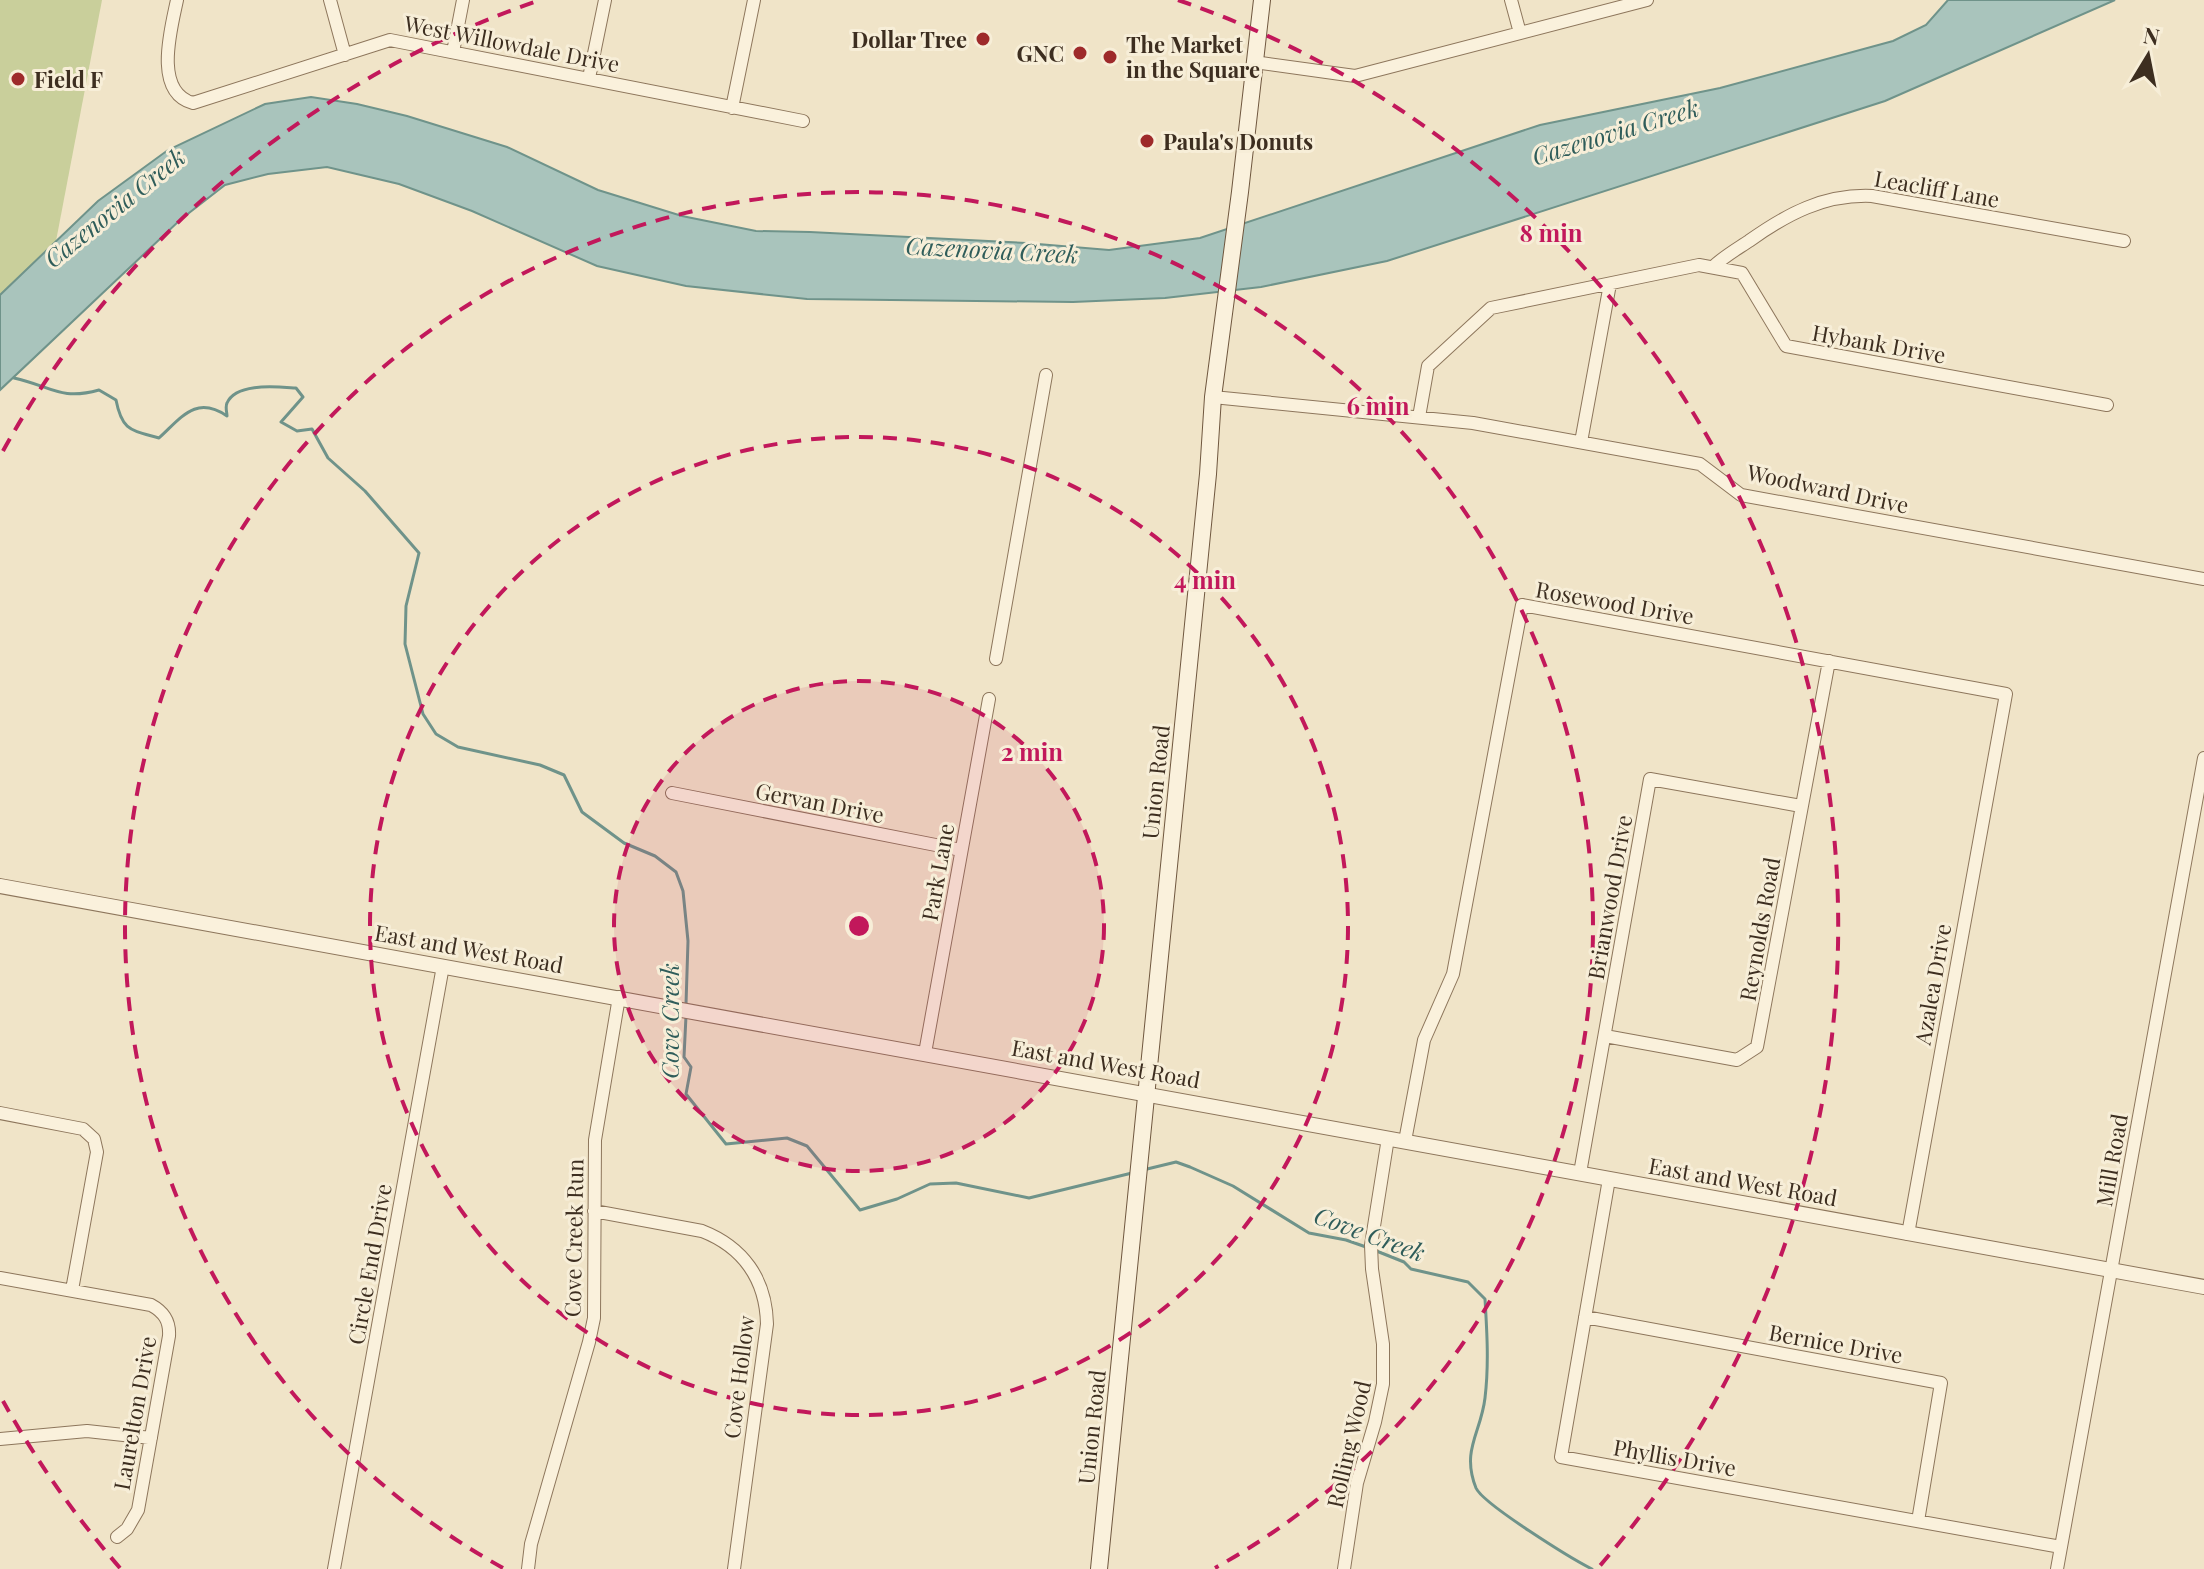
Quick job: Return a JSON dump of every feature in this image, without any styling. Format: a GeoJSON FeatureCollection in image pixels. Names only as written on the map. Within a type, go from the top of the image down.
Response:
{"type":"FeatureCollection","features":[{"type":"Feature","properties":{"kind":"main road","name":"Union Road"},"geometry":{"type":"LineString","coordinates":[[1099,1569],[1208,474],[1213,397],[1262,0]]}},
{"type":"Feature","properties":{"kind":"street","name":"West Willowdale Drive"},"geometry":{"type":"LineString","coordinates":[[177,0],[167,53],[170,78],[177,92],[187,101],[200,102],[390,40],[803,121]]}},
{"type":"Feature","properties":{"kind":"street"},"geometry":{"type":"LineString","coordinates":[[330,0],[345,55]]}},
{"type":"Feature","properties":{"kind":"street"},"geometry":{"type":"LineString","coordinates":[[453,52],[463,0]]}},
{"type":"Feature","properties":{"kind":"street"},"geometry":{"type":"LineString","coordinates":[[589,78],[605,0]]}},
{"type":"Feature","properties":{"kind":"street"},"geometry":{"type":"LineString","coordinates":[[732,108],[754,0]]}},
{"type":"Feature","properties":{"kind":"street"},"geometry":{"type":"LineString","coordinates":[[1511,0],[1520,33]]}},
{"type":"Feature","properties":{"kind":"street"},"geometry":{"type":"LineString","coordinates":[[1254,62],[1355,76],[1647,0]]}},
{"type":"Feature","properties":{"kind":"street","name":"Leacliff Lane"},"geometry":{"type":"LineString","coordinates":[[1713,267],[1798,210],[1821,201],[1854,195],[2124,241]]}},
{"type":"Feature","properties":{"kind":"street","name":"Hybank Drive"},"geometry":{"type":"LineString","coordinates":[[1419,417],[1428,366],[1491,308],[1699,265],[1742,273],[1786,346],[2107,405]]}},
{"type":"Feature","properties":{"kind":"street"},"geometry":{"type":"LineString","coordinates":[[1581,442],[1610,284]]}},
{"type":"Feature","properties":{"kind":"street"},"geometry":{"type":"LineString","coordinates":[[996,659],[1046,375]]}},
{"type":"Feature","properties":{"kind":"street","name":"Woodward Drive"},"geometry":{"type":"LineString","coordinates":[[1213,397],[1473,423],[1581,442],[1700,464],[1741,495],[2204,579]]}},
{"type":"Feature","properties":{"kind":"street","name":"Rosewood Drive"},"geometry":{"type":"LineString","coordinates":[[1405,1141],[1424,1040],[1453,974],[1522,605],[2006,694],[1998,741]]}},
{"type":"Feature","properties":{"kind":"street","name":"Reynolds Road"},"geometry":{"type":"LineString","coordinates":[[1605,1036],[1737,1060],[1757,1047],[1829,661]]}},
{"type":"Feature","properties":{"kind":"street","name":"Park Lane"},"geometry":{"type":"LineString","coordinates":[[925,1053],[989,699]]}},
{"type":"Feature","properties":{"kind":"street","name":"Azalea Drive"},"geometry":{"type":"LineString","coordinates":[[1908,1234],[1998,741]]}},
{"type":"Feature","properties":{"kind":"street","name":"Mill Road"},"geometry":{"type":"LineString","coordinates":[[2057,1569],[2204,758]]}},
{"type":"Feature","properties":{"kind":"street","name":"Brianwood Drive"},"geometry":{"type":"LineString","coordinates":[[1580,1173],[1650,779],[1801,806]]}},
{"type":"Feature","properties":{"kind":"street","name":"Gervan Drive"},"geometry":{"type":"LineString","coordinates":[[672,793],[961,850]]}},
{"type":"Feature","properties":{"kind":"street","name":"East and West Road"},"geometry":{"type":"LineString","coordinates":[[0,886],[2204,1287]]}},
{"type":"Feature","properties":{"kind":"street","name":"Circle End Drive"},"geometry":{"type":"LineString","coordinates":[[334,1569],[443,966]]}},
{"type":"Feature","properties":{"kind":"street","name":"Cove Creek Run"},"geometry":{"type":"LineString","coordinates":[[528,1569],[531,1544],[589,1342],[595,1293],[593,1165],[598,1115],[619,997]]}},
{"type":"Feature","properties":{"kind":"street"},"geometry":{"type":"LineString","coordinates":[[0,1113],[83,1129],[94,1139],[97,1152],[72,1290]]}},
{"type":"Feature","properties":{"kind":"street","name":"Rolling Wood"},"geometry":{"type":"LineString","coordinates":[[1344,1569],[1357,1483],[1383,1384],[1383,1344],[1371,1245],[1388,1138]]}},
{"type":"Feature","properties":{"kind":"street","name":"Phyllis Drive"},"geometry":{"type":"LineString","coordinates":[[1609,1179],[1561,1457],[2061,1547]]}},
{"type":"Feature","properties":{"kind":"street","name":"Cove Hollow"},"geometry":{"type":"LineString","coordinates":[[594,1211],[702,1231],[716,1237],[744,1257],[761,1285],[767,1324],[734,1569]]}},
{"type":"Feature","properties":{"kind":"street","name":"Laurelton Drive"},"geometry":{"type":"LineString","coordinates":[[0,1278],[151,1305],[164,1315],[168,1323],[169,1336],[138,1510],[127,1529],[117,1537]]}},
{"type":"Feature","properties":{"kind":"street","name":"Bernice Drive"},"geometry":{"type":"LineString","coordinates":[[1585,1317],[1941,1383],[1918,1521]]}},
{"type":"Feature","properties":{"kind":"street"},"geometry":{"type":"LineString","coordinates":[[0,1439],[87,1431],[151,1438]]}},
{"type":"Feature","properties":{"kind":"green space"},"geometry":{"type":"Polygon","coordinates":[[[0,0],[102,0],[56,241],[0,295],[0,0]]]}},
{"type":"Feature","properties":{"kind":"water","name":"Cazenovia Creek"},"geometry":{"type":"Polygon","coordinates":[[[1948,0],[2115,0],[1885,101],[1387,261],[1261,287],[1165,298],[1073,302],[807,299],[686,286],[597,266],[472,211],[399,184],[327,167],[268,174],[225,185],[180,220],[0,390],[0,295],[98,201],[168,150],[265,104],[311,97],[407,116],[507,147],[598,190],[682,216],[756,231],[1026,243],[1109,250],[1200,238],[1540,125],[1720,88],[1893,41],[1926,25],[1948,0]]]}},
{"type":"Feature","properties":{"kind":"waterway","name":"Cove Creek"},"geometry":{"type":"LineString","coordinates":[[14,378],[65,393],[99,390],[116,400],[121,418],[129,428],[159,438],[182,416],[198,408],[216,410],[227,416],[227,403],[239,392],[258,387],[296,388],[303,397],[281,422],[297,431],[312,429],[328,458],[365,491],[419,553],[406,606],[405,644],[423,714],[436,734],[458,747],[540,765],[564,775],[582,812],[624,843],[655,856],[676,872],[683,891],[688,941],[686,1004]]}},
{"type":"Feature","properties":{"kind":"waterway","name":"Cove Creek"},"geometry":{"type":"LineString","coordinates":[[686,1016],[684,1057],[691,1067],[686,1094],[726,1144],[787,1138],[807,1146],[860,1210],[897,1199],[930,1184],[956,1183],[1029,1198],[1132,1173]]}},
{"type":"Feature","properties":{"kind":"waterway","name":"Cove Creek"},"geometry":{"type":"LineString","coordinates":[[1143,1170],[1176,1162],[1233,1186],[1309,1233],[1366,1247]]}},
{"type":"Feature","properties":{"kind":"waterway","name":"Cove Creek"},"geometry":{"type":"LineString","coordinates":[[1374,1250],[1404,1262],[1411,1269],[1468,1282],[1485,1299],[1486,1386],[1471,1452],[1476,1488],[1511,1518],[1592,1569]]}},
{"type":"Feature","properties":{"kind":"place","name":"Dollar Tree"},"geometry":{"type":"Point","coordinates":[983,39]}},
{"type":"Feature","properties":{"kind":"place","name":"GNC"},"geometry":{"type":"Point","coordinates":[1080,53]}},
{"type":"Feature","properties":{"kind":"place","name":"The Market in the Square"},"geometry":{"type":"Point","coordinates":[1110,57]}},
{"type":"Feature","properties":{"kind":"place","name":"Field F"},"geometry":{"type":"Point","coordinates":[18,79]}},
{"type":"Feature","properties":{"kind":"place","name":"Paula's Donuts"},"geometry":{"type":"Point","coordinates":[1147,141]}}]}
